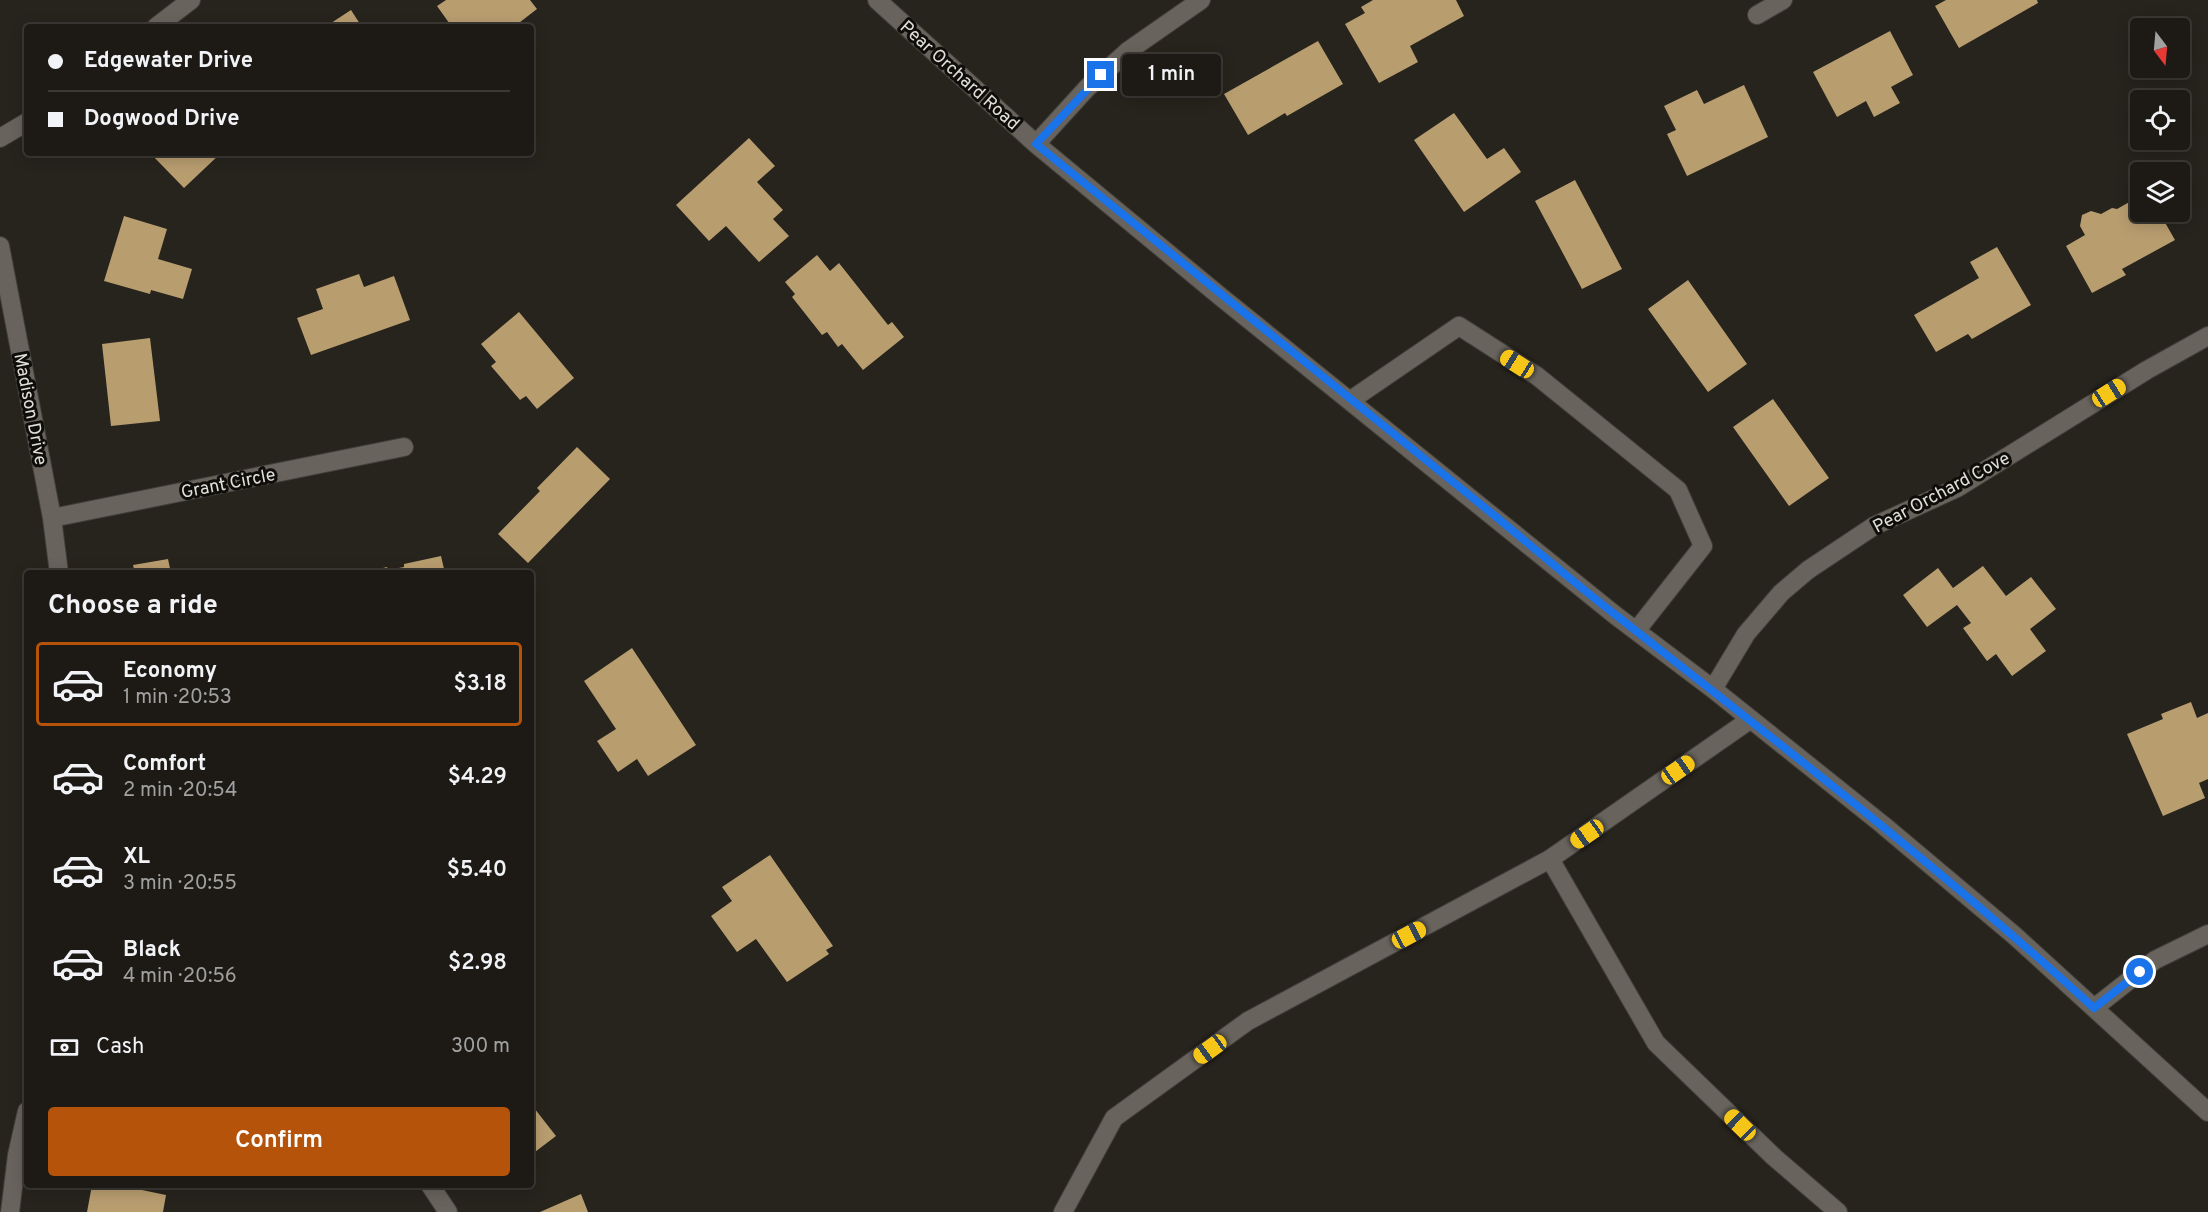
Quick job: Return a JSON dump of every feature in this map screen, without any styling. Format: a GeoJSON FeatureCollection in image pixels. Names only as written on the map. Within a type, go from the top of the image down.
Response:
{"type":"FeatureCollection","features":[{"type":"Feature","properties":{"kind":"street"},"geometry":{"type":"LineString","coordinates":[[160,24],[191,0]]}},
{"type":"Feature","properties":{"kind":"street","name":"Pear Orchard Road"},"geometry":{"type":"LineString","coordinates":[[877,0],[1036,144],[1636,631],[1713,689],[1883,825],[2015,936],[2208,1112]]}},
{"type":"Feature","properties":{"kind":"street"},"geometry":{"type":"LineString","coordinates":[[1036,144],[1088,88],[1128,51],[1201,0]]}},
{"type":"Feature","properties":{"kind":"street"},"geometry":{"type":"LineString","coordinates":[[1757,15],[1783,0]]}},
{"type":"Feature","properties":{"kind":"street"},"geometry":{"type":"LineString","coordinates":[[0,138],[24,124]]}},
{"type":"Feature","properties":{"kind":"street","name":"Madison Drive"},"geometry":{"type":"LineString","coordinates":[[0,246],[52,518],[59,570]]}},
{"type":"Feature","properties":{"kind":"street"},"geometry":{"type":"LineString","coordinates":[[1351,400],[1459,326],[1537,376],[1678,490],[1703,546],[1636,631]]}},
{"type":"Feature","properties":{"kind":"street","name":"Pear Orchard Cove"},"geometry":{"type":"LineString","coordinates":[[1713,689],[1746,634],[1781,593],[1808,570],[1874,526],[1957,488],[2147,370],[2208,336]]}},
{"type":"Feature","properties":{"kind":"street","name":"Grant Circle"},"geometry":{"type":"LineString","coordinates":[[52,518],[404,447]]}},
{"type":"Feature","properties":{"kind":"street"},"geometry":{"type":"LineString","coordinates":[[1063,1212],[1114,1118],[1248,1021],[1550,859],[1751,719]]}},
{"type":"Feature","properties":{"kind":"street"},"geometry":{"type":"LineString","coordinates":[[1550,859],[1656,1043],[1774,1157],[1838,1212]]}},
{"type":"Feature","properties":{"kind":"street"},"geometry":{"type":"LineString","coordinates":[[2094,1008],[2155,960],[2208,934]]}},
{"type":"Feature","properties":{"kind":"street"},"geometry":{"type":"LineString","coordinates":[[10,1212],[17,1155],[24,1124]]}},
{"type":"Feature","properties":{"kind":"street"},"geometry":{"type":"LineString","coordinates":[[432,1188],[448,1212]]}},
{"type":"Feature","properties":{"kind":"building"},"geometry":{"type":"Polygon","coordinates":[[[446,0],[530,0],[537,9],[518,24],[450,24],[437,6],[446,0]]]}},
{"type":"Feature","properties":{"kind":"building"},"geometry":{"type":"Polygon","coordinates":[[[1373,0],[1456,0],[1464,16],[1410,46],[1418,62],[1379,83],[1345,24],[1365,13],[1361,7],[1373,0]]]}},
{"type":"Feature","properties":{"kind":"building"},"geometry":{"type":"Polygon","coordinates":[[[1946,0],[2037,0],[2038,3],[1959,48],[1935,6],[1946,0]]]}},
{"type":"Feature","properties":{"kind":"building"},"geometry":{"type":"Polygon","coordinates":[[[351,10],[360,24],[330,24],[351,10]]]}},
{"type":"Feature","properties":{"kind":"building"},"geometry":{"type":"Polygon","coordinates":[[[1890,31],[1913,75],[1891,87],[1900,103],[1874,117],[1866,101],[1837,117],[1813,72],[1890,31]]]}},
{"type":"Feature","properties":{"kind":"building"},"geometry":{"type":"Polygon","coordinates":[[[1318,41],[1343,84],[1287,116],[1285,113],[1248,135],[1224,94],[1318,41]]]}},
{"type":"Feature","properties":{"kind":"building"},"geometry":{"type":"Polygon","coordinates":[[[1744,85],[1768,137],[1687,176],[1667,134],[1676,130],[1664,106],[1697,90],[1704,104],[1744,85]]]}},
{"type":"Feature","properties":{"kind":"building"},"geometry":{"type":"Polygon","coordinates":[[[1454,113],[1487,159],[1504,148],[1521,172],[1464,212],[1414,140],[1454,113]]]}},
{"type":"Feature","properties":{"kind":"building"},"geometry":{"type":"Polygon","coordinates":[[[749,138],[775,166],[757,182],[783,210],[773,219],[789,236],[759,262],[726,226],[709,241],[676,205],[749,138]]]}},
{"type":"Feature","properties":{"kind":"building"},"geometry":{"type":"Polygon","coordinates":[[[153,156],[218,156],[184,188],[153,156]]]}},
{"type":"Feature","properties":{"kind":"building"},"geometry":{"type":"Polygon","coordinates":[[[1575,180],[1622,269],[1582,289],[1535,201],[1575,180]]]}},
{"type":"Feature","properties":{"kind":"building"},"geometry":{"type":"Polygon","coordinates":[[[2130,202],[2130,222],[2165,222],[2175,240],[2122,269],[2126,275],[2092,293],[2066,246],[2085,235],[2080,226],[2082,215],[2091,211],[2101,214],[2112,208],[2117,209],[2130,202]]]}},
{"type":"Feature","properties":{"kind":"building"},"geometry":{"type":"Polygon","coordinates":[[[124,216],[167,229],[158,259],[192,269],[183,299],[151,290],[150,294],[104,281],[124,216]]]}},
{"type":"Feature","properties":{"kind":"building"},"geometry":{"type":"Polygon","coordinates":[[[1997,247],[2031,305],[1972,339],[1968,334],[1936,352],[1914,315],[1979,278],[1970,262],[1997,247]]]}},
{"type":"Feature","properties":{"kind":"building"},"geometry":{"type":"Polygon","coordinates":[[[817,255],[830,271],[839,263],[888,325],[892,322],[904,337],[863,370],[842,344],[838,347],[827,332],[822,335],[792,297],[795,294],[785,282],[817,255]]]}},
{"type":"Feature","properties":{"kind":"building"},"geometry":{"type":"Polygon","coordinates":[[[359,274],[364,287],[394,276],[410,320],[311,355],[297,318],[323,309],[316,289],[359,274]]]}},
{"type":"Feature","properties":{"kind":"building"},"geometry":{"type":"Polygon","coordinates":[[[1688,280],[1747,364],[1708,392],[1648,309],[1688,280]]]}},
{"type":"Feature","properties":{"kind":"building"},"geometry":{"type":"Polygon","coordinates":[[[519,312],[574,378],[537,409],[526,396],[520,400],[491,366],[496,362],[481,344],[519,312]]]}},
{"type":"Feature","properties":{"kind":"building"},"geometry":{"type":"Polygon","coordinates":[[[150,338],[160,421],[111,426],[102,344],[150,338]]]}},
{"type":"Feature","properties":{"kind":"building"},"geometry":{"type":"Polygon","coordinates":[[[1773,399],[1829,478],[1789,506],[1733,427],[1773,399]]]}},
{"type":"Feature","properties":{"kind":"building"},"geometry":{"type":"Polygon","coordinates":[[[577,447],[610,479],[528,563],[498,534],[540,491],[537,488],[577,447]]]}},
{"type":"Feature","properties":{"kind":"building"},"geometry":{"type":"Polygon","coordinates":[[[441,556],[444,570],[388,570],[404,567],[404,564],[441,556]]]}},
{"type":"Feature","properties":{"kind":"building"},"geometry":{"type":"Polygon","coordinates":[[[168,559],[170,570],[134,570],[133,565],[168,559]]]}},
{"type":"Feature","properties":{"kind":"building"},"geometry":{"type":"Polygon","coordinates":[[[1983,566],[2006,596],[2031,577],[2056,609],[2030,629],[2046,651],[2012,676],[1996,654],[1987,661],[1963,628],[1971,623],[1957,605],[1927,627],[1903,595],[1938,568],[1953,588],[1983,566]]]}},
{"type":"Feature","properties":{"kind":"building"},"geometry":{"type":"Polygon","coordinates":[[[632,648],[696,745],[648,776],[637,759],[618,772],[597,741],[616,729],[584,681],[632,648]]]}},
{"type":"Feature","properties":{"kind":"building"},"geometry":{"type":"Polygon","coordinates":[[[2191,702],[2197,718],[2208,713],[2208,779],[2199,783],[2205,798],[2163,816],[2127,734],[2163,719],[2161,714],[2191,702]]]}},
{"type":"Feature","properties":{"kind":"building"},"geometry":{"type":"Polygon","coordinates":[[[770,855],[833,946],[826,950],[829,954],[787,982],[756,939],[737,952],[711,916],[732,901],[722,887],[770,855]]]}},
{"type":"Feature","properties":{"kind":"building"},"geometry":{"type":"Polygon","coordinates":[[[534,1108],[556,1136],[534,1153],[534,1108]]]}},
{"type":"Feature","properties":{"kind":"building"},"geometry":{"type":"Polygon","coordinates":[[[91,1188],[142,1188],[142,1190],[166,1195],[163,1212],[87,1212],[91,1188]]]}},
{"type":"Feature","properties":{"kind":"building"},"geometry":{"type":"Polygon","coordinates":[[[581,1194],[588,1212],[540,1212],[581,1194]]]}},
{"type":"Feature","properties":{"kind":"route"},"geometry":{"type":"LineString","coordinates":[[1101,75],[1036,144],[1221,297],[1482,505],[1615,615],[1713,689],[1883,825],[2015,936],[2094,1008],[2140,972]]}}]}
